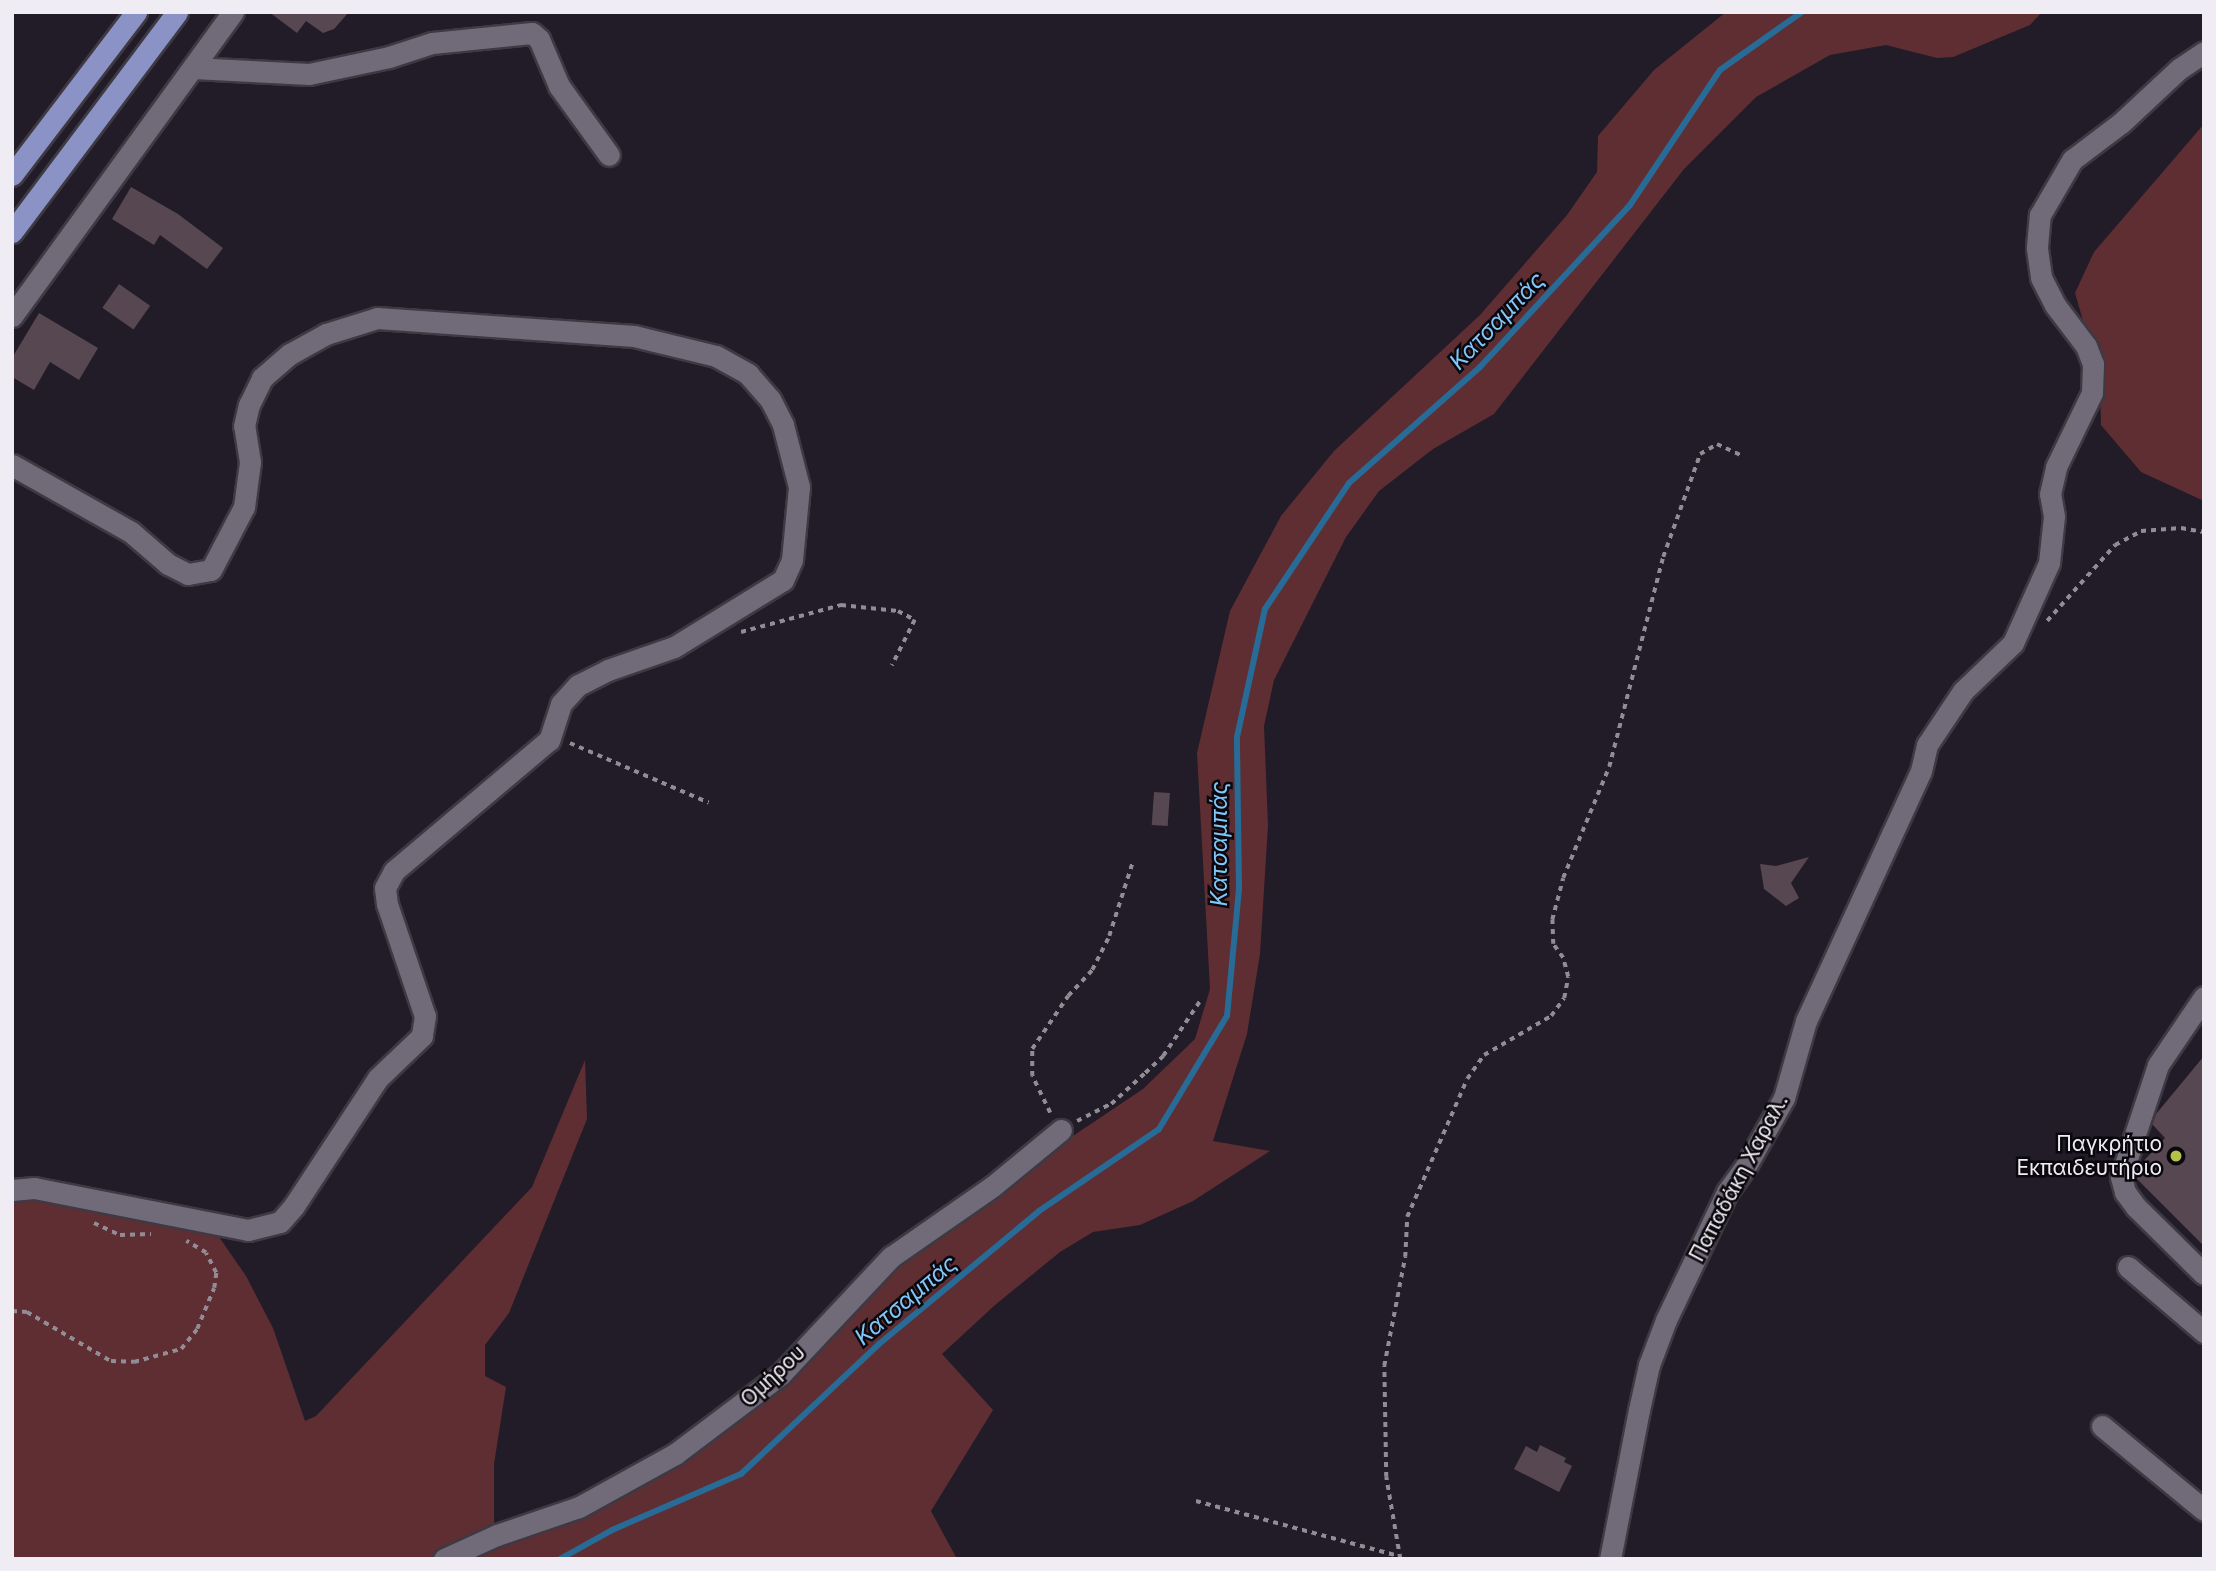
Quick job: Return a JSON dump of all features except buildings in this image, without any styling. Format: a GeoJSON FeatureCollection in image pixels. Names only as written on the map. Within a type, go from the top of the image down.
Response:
{"type":"FeatureCollection","features":[{"type":"Feature","properties":{"kind":"main road"},"geometry":{"type":"LineString","coordinates":[[12,175],[136,12]]}},
{"type":"Feature","properties":{"kind":"main road"},"geometry":{"type":"LineString","coordinates":[[12,233],[177,12]]}},
{"type":"Feature","properties":{"kind":"street"},"geometry":{"type":"LineString","coordinates":[[12,316],[233,12]]}},
{"type":"Feature","properties":{"kind":"street"},"geometry":{"type":"LineString","coordinates":[[193,68],[309,74],[388,57],[432,43],[532,33],[539,39],[559,86],[609,155]]}},
{"type":"Feature","properties":{"kind":"street","name":"Παπαδάκη Χαραλ."},"geometry":{"type":"LineString","coordinates":[[1609,1559],[1641,1398],[1666,1320],[1727,1192],[1746,1166],[1784,1098],[1806,1021],[1921,771],[1927,745],[1963,691],[2013,643],[2036,592],[2053,544],[2054,516],[2050,494],[2056,467],[2092,393],[2093,364],[2086,346],[2055,305],[2042,277],[2037,247],[2040,215],[2072,160],[2122,123],[2179,69],[2204,52]]}},
{"type":"Feature","properties":{"kind":"street"},"geometry":{"type":"LineString","coordinates":[[12,465],[131,533],[168,564],[188,574],[211,570],[244,507],[250,462],[244,426],[249,405],[262,378],[290,354],[326,334],[377,318],[634,336],[716,356],[748,374],[770,399],[783,425],[799,487],[792,560],[783,580],[674,647],[608,670],[578,685],[561,704],[549,740],[394,871],[385,888],[387,904],[425,1016],[422,1036],[378,1078],[294,1206],[280,1222],[248,1230],[34,1188],[12,1190]]}},
{"type":"Feature","properties":{"kind":"street"},"geometry":{"type":"LineString","coordinates":[[2204,997],[2158,1065],[2121,1177],[2125,1192],[2136,1207],[2204,1274]]}},
{"type":"Feature","properties":{"kind":"street","name":"Ομήρου"},"geometry":{"type":"LineString","coordinates":[[444,1559],[496,1535],[579,1507],[675,1454],[781,1374],[891,1257],[993,1186],[1060,1130]]}},
{"type":"Feature","properties":{"kind":"street"},"geometry":{"type":"LineString","coordinates":[[2128,1267],[2204,1332]]}},
{"type":"Feature","properties":{"kind":"street"},"geometry":{"type":"LineString","coordinates":[[2102,1426],[2204,1510]]}},
{"type":"Feature","properties":{"kind":"path"},"geometry":{"type":"LineString","coordinates":[[1196,1501],[1399,1557],[1387,1477],[1384,1366],[1405,1257],[1407,1217],[1467,1079],[1484,1055],[1551,1016],[1564,998],[1568,976],[1563,958],[1553,944],[1552,920],[1563,878],[1609,767],[1663,557],[1700,454],[1717,444],[1743,456]]}},
{"type":"Feature","properties":{"kind":"path"},"geometry":{"type":"LineString","coordinates":[[2041,625],[2051,618],[2115,545],[2141,531],[2180,528],[2204,532]]}},
{"type":"Feature","properties":{"kind":"path"},"geometry":{"type":"LineString","coordinates":[[732,635],[841,605],[898,611],[915,620],[892,666]]}},
{"type":"Feature","properties":{"kind":"path"},"geometry":{"type":"LineString","coordinates":[[551,735],[709,803]]}},
{"type":"Feature","properties":{"kind":"path"},"geometry":{"type":"LineString","coordinates":[[1132,864],[1108,936],[1092,970],[1068,996],[1032,1049],[1032,1076],[1060,1130],[1111,1104],[1139,1079],[1163,1056],[1200,1001]]}},
{"type":"Feature","properties":{"kind":"path"},"geometry":{"type":"LineString","coordinates":[[83,1218],[120,1235],[153,1234]]}},
{"type":"Feature","properties":{"kind":"path"},"geometry":{"type":"LineString","coordinates":[[12,1311],[27,1312],[111,1361],[134,1363],[181,1349],[197,1329],[214,1288],[216,1273],[206,1253],[189,1242],[177,1239]]}},
{"type":"Feature","properties":{"kind":"shaded area"},"geometry":{"type":"Polygon","coordinates":[[[1726,12],[2042,12],[2030,25],[1953,57],[1937,58],[1886,45],[1830,55],[1756,97],[1684,169],[1494,414],[1433,449],[1379,491],[1346,537],[1274,680],[1264,726],[1268,825],[1260,954],[1247,1034],[1213,1141],[1270,1151],[1193,1201],[1140,1225],[1093,1232],[1060,1252],[995,1305],[942,1354],[993,1410],[931,1511],[957,1559],[464,1559],[593,1508],[669,1469],[747,1412],[810,1357],[893,1272],[1017,1180],[1058,1146],[1143,1089],[1195,1039],[1210,989],[1197,753],[1230,611],[1281,516],[1334,451],[1480,315],[1567,215],[1597,172],[1598,136],[1654,70],[1726,12]]]}},
{"type":"Feature","properties":{"kind":"shaded area"},"geometry":{"type":"Polygon","coordinates":[[[2204,124],[2204,501],[2141,472],[2101,425],[2099,348],[2084,324],[2075,293],[2094,252],[2204,124]]]}},
{"type":"Feature","properties":{"kind":"shaded area"},"geometry":{"type":"Polygon","coordinates":[[[585,1060],[587,1119],[509,1313],[485,1345],[485,1376],[506,1387],[494,1464],[494,1528],[427,1559],[12,1559],[12,1197],[23,1196],[217,1234],[246,1276],[273,1328],[305,1421],[316,1416],[532,1187],[585,1060]]]}},
{"type":"Feature","properties":{"kind":"waterway","name":"Κατσαμπάς"},"geometry":{"type":"LineString","coordinates":[[560,1559],[612,1530],[741,1474],[879,1344],[1039,1211],[1159,1129],[1227,1016],[1239,888],[1237,737],[1265,609],[1349,483],[1480,367],[1630,205],[1720,70],[1802,12]]}},
{"type":"Feature","properties":{"kind":"place","name":"Παγκρήτιο Εκπαιδευτήριο"},"geometry":{"type":"Point","coordinates":[2176,1156]}}]}
